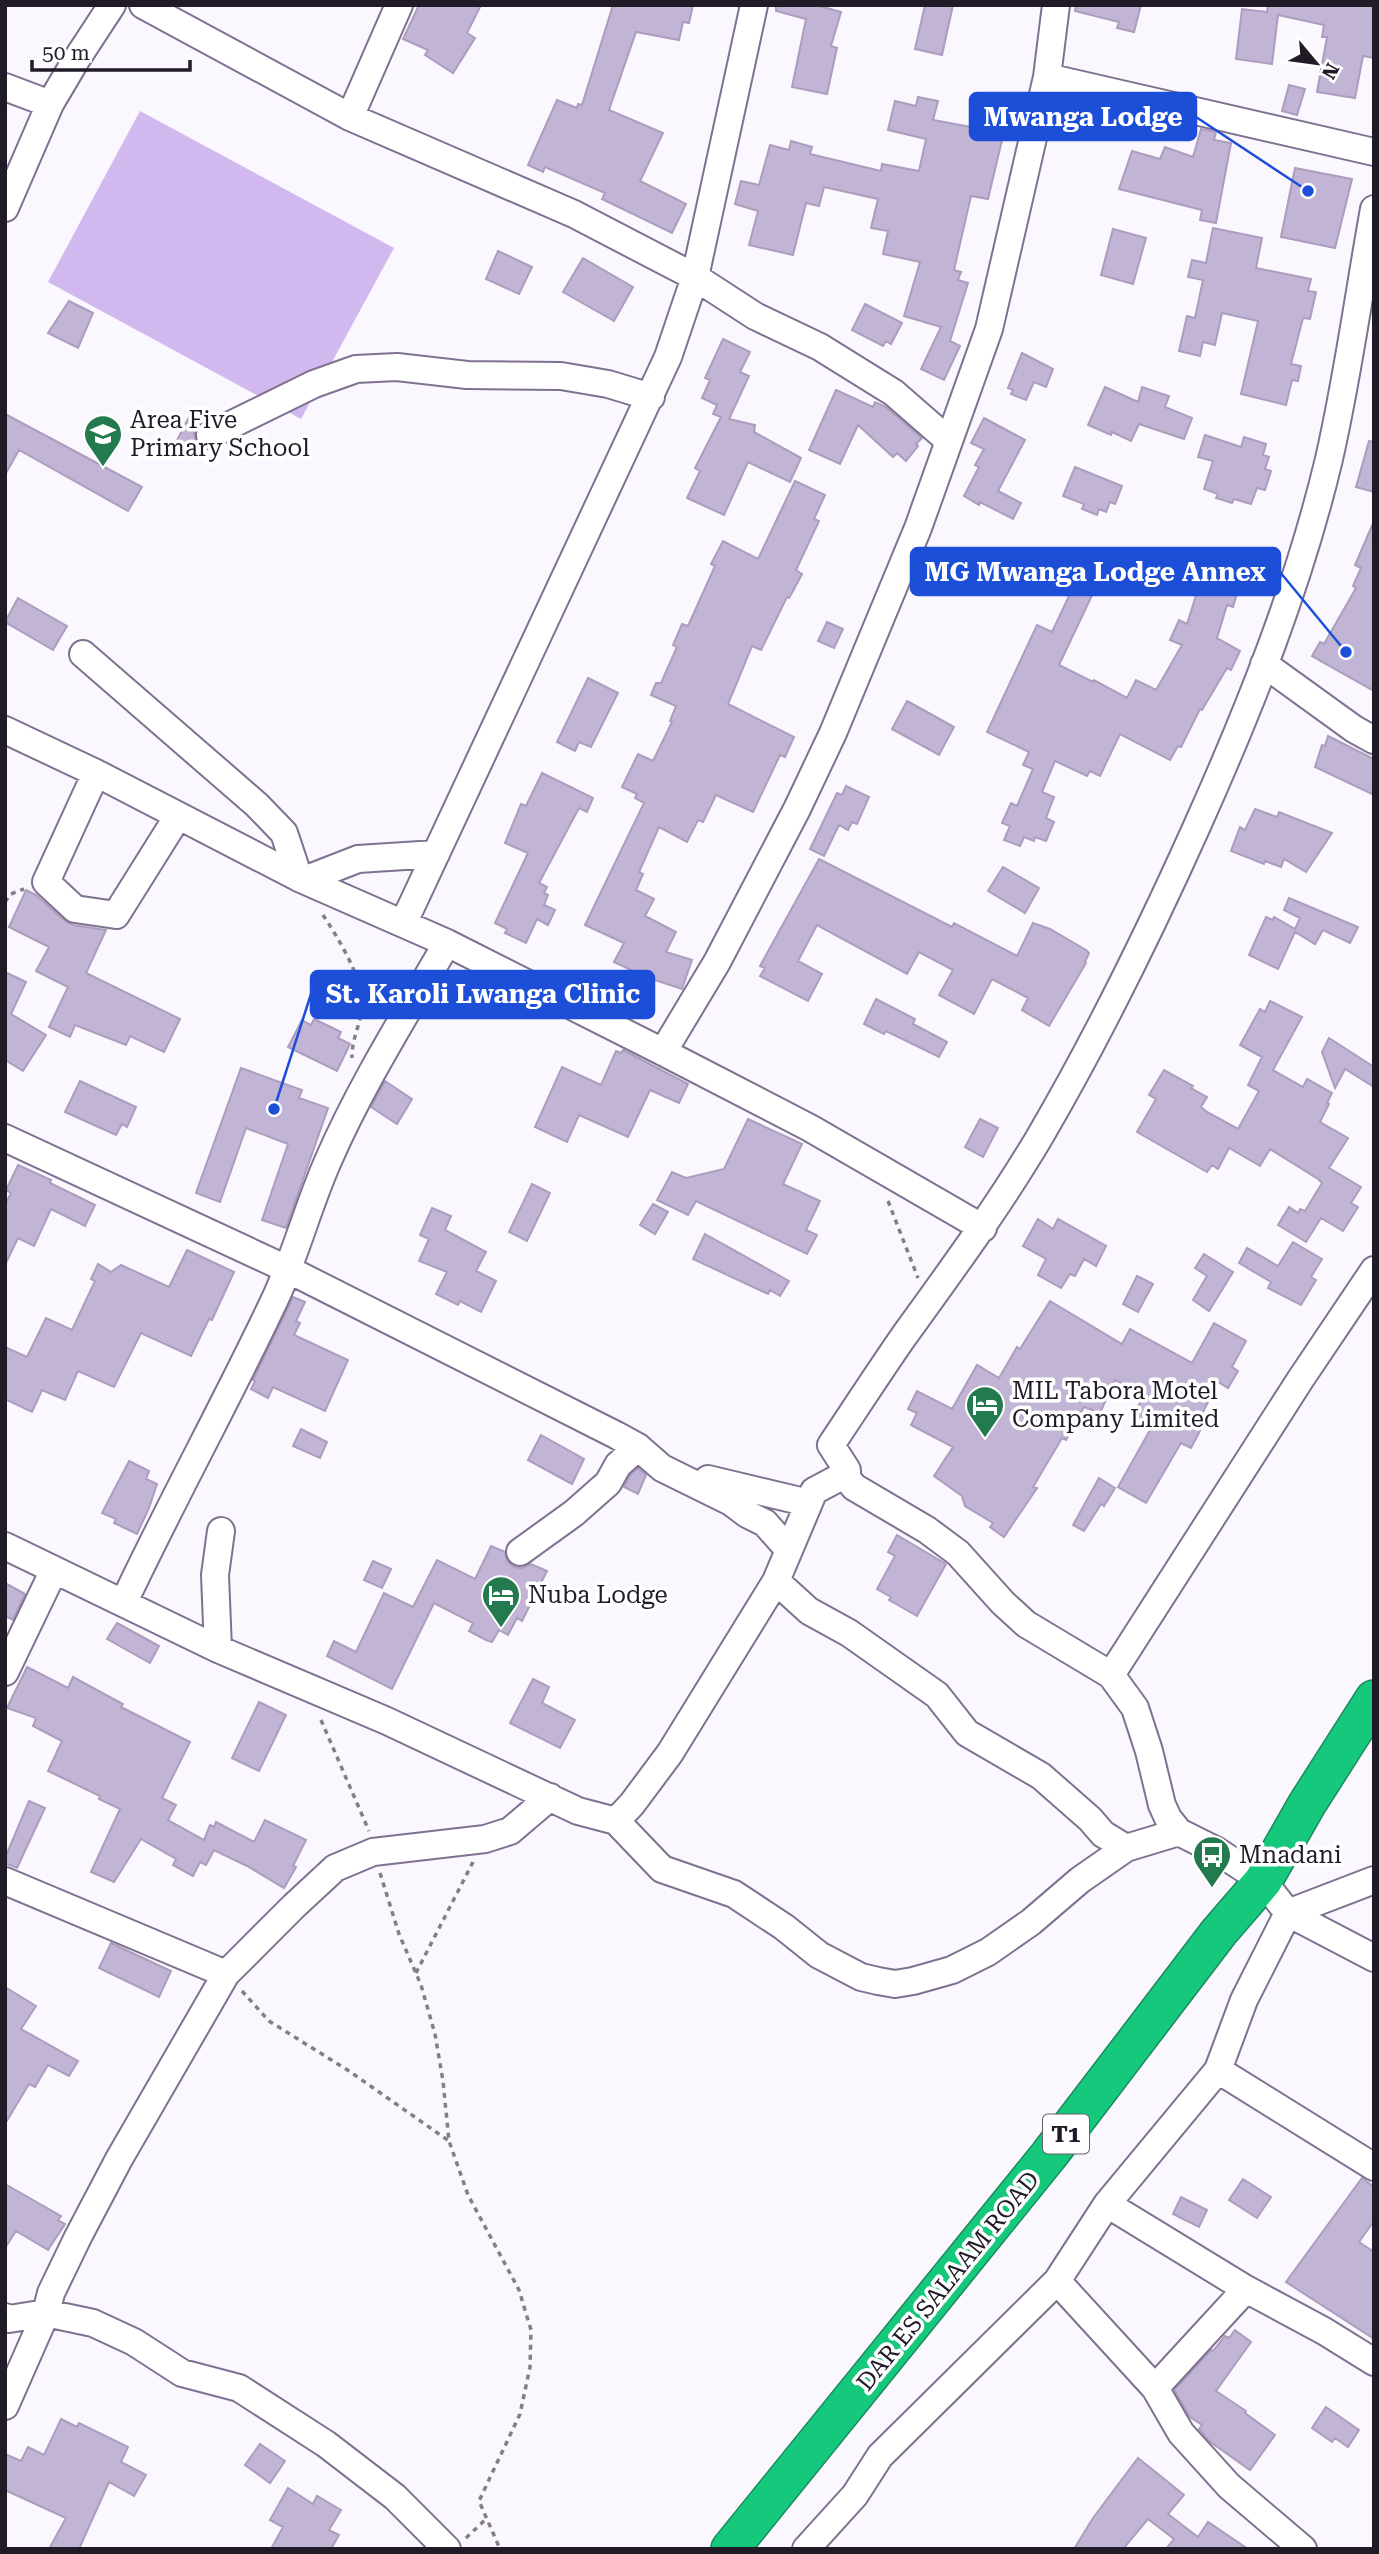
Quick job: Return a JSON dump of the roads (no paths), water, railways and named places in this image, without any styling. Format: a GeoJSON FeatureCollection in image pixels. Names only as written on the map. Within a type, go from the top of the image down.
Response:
{"type":"FeatureCollection","features":[{"type":"Feature","properties":{"kind":"highway","name":"DAR ES SALAAM ROAD"},"geometry":{"type":"LineString","coordinates":[[730,2549],[1049,2155],[1219,1932],[1263,1881],[1307,1804],[1374,1699]]}},
{"type":"Feature","properties":{"kind":"street"},"geometry":{"type":"LineString","coordinates":[[5,208],[50,104],[112,5]]}},
{"type":"Feature","properties":{"kind":"street"},"geometry":{"type":"LineString","coordinates":[[143,5],[350,117],[574,214],[695,277],[755,316],[820,347],[894,393],[949,441]]}},
{"type":"Feature","properties":{"kind":"street"},"geometry":{"type":"LineString","coordinates":[[350,117],[399,5]]}},
{"type":"Feature","properties":{"kind":"street"},"geometry":{"type":"LineString","coordinates":[[404,922],[668,357],[695,277],[754,5]]}},
{"type":"Feature","properties":{"kind":"street"},"geometry":{"type":"LineString","coordinates":[[663,1052],[717,962],[817,766],[912,540],[989,329],[1047,77],[1056,5]]}},
{"type":"Feature","properties":{"kind":"street"},"geometry":{"type":"LineString","coordinates":[[1047,77],[1374,152]]}},
{"type":"Feature","properties":{"kind":"street"},"geometry":{"type":"LineString","coordinates":[[5,87],[50,104]]}},
{"type":"Feature","properties":{"kind":"street"},"geometry":{"type":"LineString","coordinates":[[1374,209],[1329,459],[1264,664],[1224,765],[1133,966],[1076,1072],[983,1228],[831,1444],[854,1487],[927,1530],[958,1553],[1026,1624],[1111,1675],[1135,1708],[1162,1805],[1179,1832],[1217,1851],[1263,1881],[1288,1913],[1374,1958]]}},
{"type":"Feature","properties":{"kind":"street"},"geometry":{"type":"LineString","coordinates":[[210,435],[314,384],[356,369],[397,368],[467,375],[561,376],[608,384],[651,397]]}},
{"type":"Feature","properties":{"kind":"street"},"geometry":{"type":"LineString","coordinates":[[83,654],[239,789],[284,833],[302,879]]}},
{"type":"Feature","properties":{"kind":"street"},"geometry":{"type":"LineString","coordinates":[[1264,664],[1354,729],[1374,740]]}},
{"type":"Feature","properties":{"kind":"street"},"geometry":{"type":"LineString","coordinates":[[5,730],[96,772],[302,879],[404,922],[663,1052],[810,1128],[983,1228]]}},
{"type":"Feature","properties":{"kind":"street"},"geometry":{"type":"LineString","coordinates":[[96,772],[46,882],[75,909],[116,915],[178,816]]}},
{"type":"Feature","properties":{"kind":"street"},"geometry":{"type":"LineString","coordinates":[[302,879],[358,859],[436,854]]}},
{"type":"Feature","properties":{"kind":"street"},"geometry":{"type":"LineString","coordinates":[[124,1602],[164,1516],[246,1360],[289,1270],[327,1163],[354,1108],[447,943]]}},
{"type":"Feature","properties":{"kind":"street"},"geometry":{"type":"LineString","coordinates":[[5,1138],[289,1270],[638,1447],[662,1468],[731,1502],[765,1523],[789,1550]]}},
{"type":"Feature","properties":{"kind":"street"},"geometry":{"type":"LineString","coordinates":[[1111,1675],[1300,1380],[1374,1270]]}},
{"type":"Feature","properties":{"kind":"street"},"geometry":{"type":"LineString","coordinates":[[520,1552],[574,1513],[608,1483],[618,1465],[638,1447]]}},
{"type":"Feature","properties":{"kind":"street"},"geometry":{"type":"LineString","coordinates":[[662,1468],[809,1503]]}},
{"type":"Feature","properties":{"kind":"street"},"geometry":{"type":"LineString","coordinates":[[616,1821],[670,1753],[776,1581],[814,1491],[846,1474]]}},
{"type":"Feature","properties":{"kind":"street"},"geometry":{"type":"LineString","coordinates":[[218,1649],[215,1575],[221,1531]]}},
{"type":"Feature","properties":{"kind":"street"},"geometry":{"type":"LineString","coordinates":[[5,1546],[218,1649],[306,1686],[578,1811],[616,1821],[662,1869],[734,1894],[784,1927],[819,1955],[861,1977],[895,1984],[934,1976],[988,1952],[1031,1923],[1080,1880],[1126,1848],[1179,1832]]}},
{"type":"Feature","properties":{"kind":"street"},"geometry":{"type":"LineString","coordinates":[[5,1672],[54,1570]]}},
{"type":"Feature","properties":{"kind":"street"},"geometry":{"type":"LineString","coordinates":[[776,1581],[809,1611],[849,1633],[937,1695],[967,1733],[1041,1776],[1090,1819],[1102,1834],[1126,1848]]}},
{"type":"Feature","properties":{"kind":"street"},"geometry":{"type":"LineString","coordinates":[[5,2406],[46,2313],[51,2292],[113,2171],[226,1974],[335,1868],[373,1852],[485,1839],[510,1831],[550,1797]]}},
{"type":"Feature","properties":{"kind":"street"},"geometry":{"type":"LineString","coordinates":[[806,2549],[855,2496],[880,2456],[1057,2281],[1107,2204],[1217,2070],[1244,2000],[1288,1913],[1374,1880]]}},
{"type":"Feature","properties":{"kind":"street"},"geometry":{"type":"LineString","coordinates":[[5,1881],[226,1974]]}},
{"type":"Feature","properties":{"kind":"street"},"geometry":{"type":"LineString","coordinates":[[1217,2070],[1374,2167]]}},
{"type":"Feature","properties":{"kind":"street"},"geometry":{"type":"LineString","coordinates":[[1107,2204],[1246,2289],[1324,2331],[1374,2362]]}},
{"type":"Feature","properties":{"kind":"street"},"geometry":{"type":"LineString","coordinates":[[1057,2281],[1155,2388],[1181,2433],[1229,2486],[1303,2549]]}},
{"type":"Feature","properties":{"kind":"street"},"geometry":{"type":"LineString","coordinates":[[1155,2388],[1246,2289]]}},
{"type":"Feature","properties":{"kind":"street"},"geometry":{"type":"LineString","coordinates":[[5,2317],[9,2319],[46,2313],[93,2323],[134,2342],[182,2373],[239,2388],[326,2444],[454,2545]]}},
{"type":"Feature","properties":{"kind":"place","name":"Mwanga Lodge"},"geometry":{"type":"Point","coordinates":[1308,191]}},
{"type":"Feature","properties":{"kind":"place","name":"Area Five Primary School"},"geometry":{"type":"Point","coordinates":[103,468]}},
{"type":"Feature","properties":{"kind":"place","name":"MG Mwanga Lodge Annex"},"geometry":{"type":"Point","coordinates":[1346,652]}},
{"type":"Feature","properties":{"kind":"place","name":"St. Karoli Lwanga Clinic"},"geometry":{"type":"Point","coordinates":[274,1109]}},
{"type":"Feature","properties":{"kind":"place","name":"MIL Tabora Motel Company Limited"},"geometry":{"type":"Point","coordinates":[985,1439]}},
{"type":"Feature","properties":{"kind":"place","name":"Nuba Lodge"},"geometry":{"type":"Point","coordinates":[501,1629]}},
{"type":"Feature","properties":{"kind":"place","name":"Mnadani"},"geometry":{"type":"Point","coordinates":[1212,1889]}}]}
